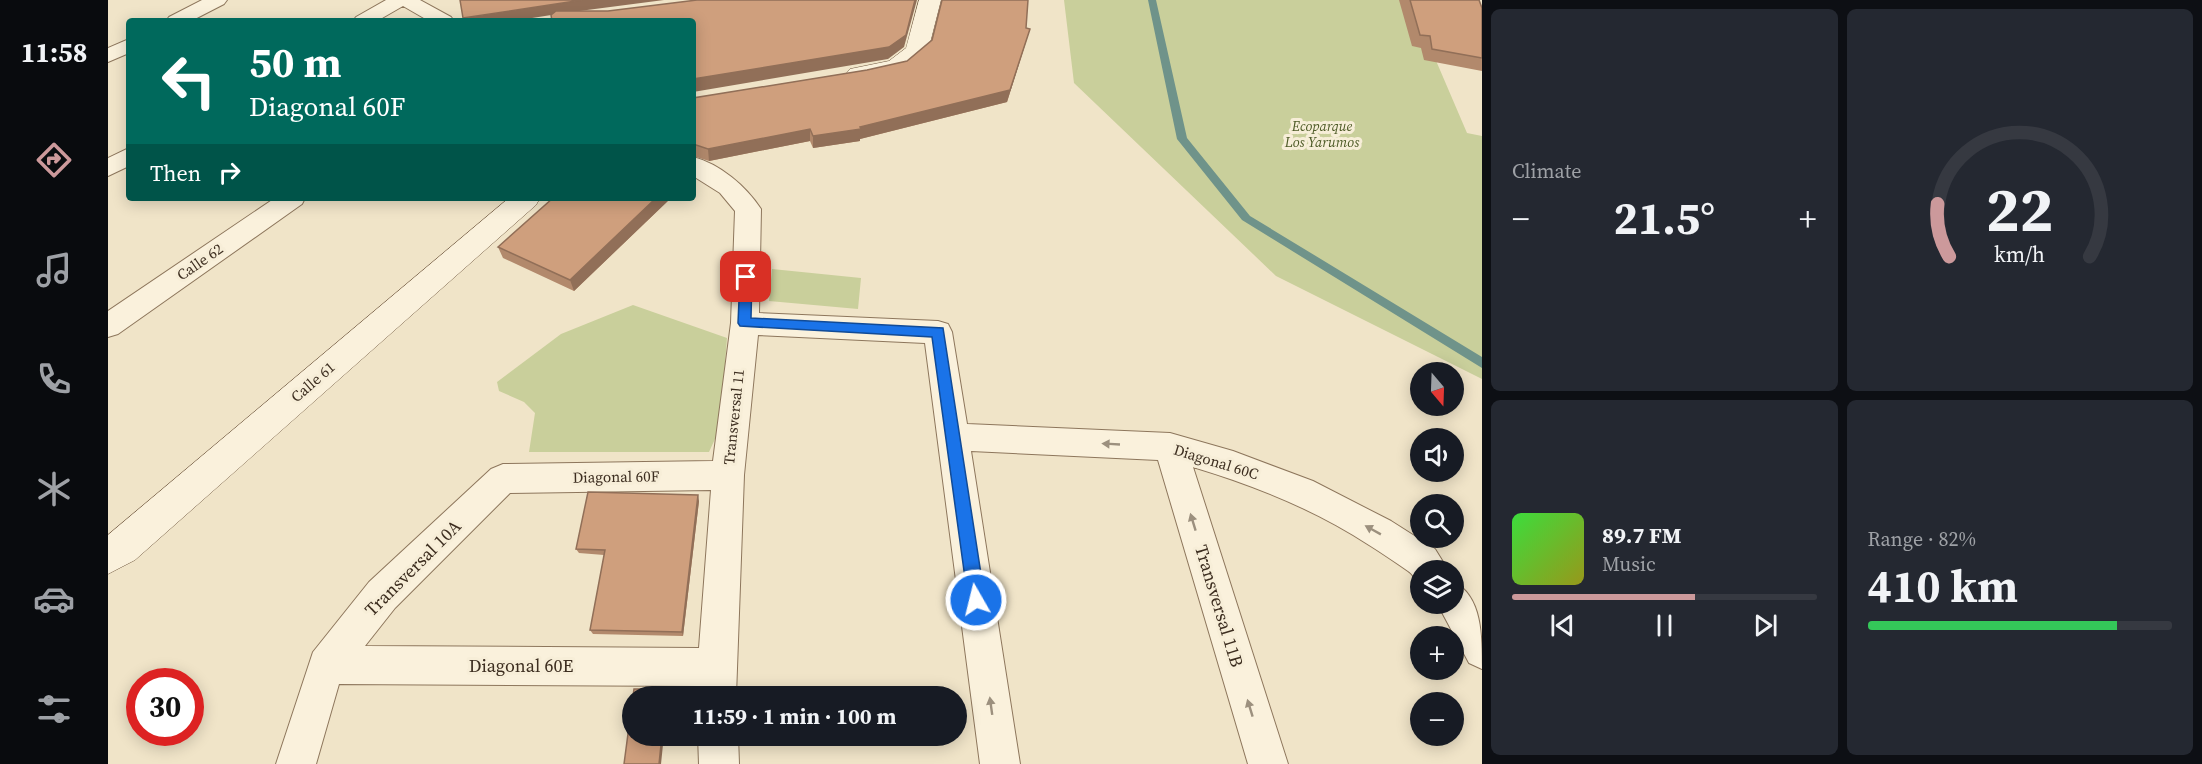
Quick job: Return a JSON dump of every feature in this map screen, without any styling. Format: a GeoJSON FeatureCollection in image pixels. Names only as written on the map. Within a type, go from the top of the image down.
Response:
{"type":"FeatureCollection","features":[{"type":"Feature","properties":{"kind":"street"},"geometry":{"type":"LineString","coordinates":[[171,18],[179,0]]}},
{"type":"Feature","properties":{"kind":"street"},"geometry":{"type":"LineString","coordinates":[[182,18],[218,0]]}},
{"type":"Feature","properties":{"kind":"street"},"geometry":{"type":"LineString","coordinates":[[368,18],[400,0]]}},
{"type":"Feature","properties":{"kind":"street"},"geometry":{"type":"LineString","coordinates":[[406,0],[439,18]]}},
{"type":"Feature","properties":{"kind":"street"},"geometry":{"type":"LineString","coordinates":[[831,79],[897,66],[917,51],[930,0]]}},
{"type":"Feature","properties":{"kind":"street"},"geometry":{"type":"LineString","coordinates":[[108,56],[126,47]]}},
{"type":"Feature","properties":{"kind":"street"},"geometry":{"type":"LineString","coordinates":[[108,168],[126,158]]}},
{"type":"Feature","properties":{"kind":"street","name":"Transversal 11"},"geometry":{"type":"LineString","coordinates":[[696,167],[729,187],[748,209],[745,323],[728,475],[717,682]]}},
{"type":"Feature","properties":{"kind":"street","name":"Calle 62"},"geometry":{"type":"LineString","coordinates":[[108,326],[289,201]]}},
{"type":"Feature","properties":{"kind":"street","name":"Calle 61"},"geometry":{"type":"LineString","coordinates":[[113,559],[523,201]]}},
{"type":"Feature","properties":{"kind":"street"},"geometry":{"type":"LineString","coordinates":[[745,323],[938,332],[1000,764]]}},
{"type":"Feature","properties":{"kind":"street","name":"Diagonal 60C"},"geometry":{"type":"LineString","coordinates":[[953,437],[1170,447],[1233,465],[1301,492],[1379,532],[1418,560]]}},
{"type":"Feature","properties":{"kind":"street","name":"Transversal 11B"},"geometry":{"type":"LineString","coordinates":[[1170,447],[1268,764]]}},
{"type":"Feature","properties":{"kind":"street","name":"Diagonal 60F"},"geometry":{"type":"LineString","coordinates":[[503,479],[728,475]]}},
{"type":"Feature","properties":{"kind":"street","name":"Transversal 10A"},"geometry":{"type":"LineString","coordinates":[[296,764],[326,665],[382,595],[503,479]]}},
{"type":"Feature","properties":{"kind":"street"},"geometry":{"type":"LineString","coordinates":[[1464,614],[1482,650]]}},
{"type":"Feature","properties":{"kind":"street","name":"Diagonal 60E"},"geometry":{"type":"LineString","coordinates":[[326,665],[717,682]]}},
{"type":"Feature","properties":{"kind":"street"},"geometry":{"type":"LineString","coordinates":[[718,746],[719,764]]}},
{"type":"Feature","properties":{"kind":"green space","name":"Ecoparque Los Yarumos"},"geometry":{"type":"Polygon","coordinates":[[[1064,0],[1410,0],[1467,133],[1482,136],[1482,379],[1464,370],[1464,362],[1448,362],[1276,276],[1074,83],[1064,0]]]}},
{"type":"Feature","properties":{"kind":"green space"},"geometry":{"type":"Polygon","coordinates":[[[772,269],[861,278],[858,309],[769,301],[772,269]]]}},
{"type":"Feature","properties":{"kind":"green space"},"geometry":{"type":"Polygon","coordinates":[[[633,305],[727,338],[720,428],[709,452],[529,452],[535,413],[524,402],[499,391],[497,382],[561,334],[633,305]]]}},
{"type":"Feature","properties":{"kind":"building"},"geometry":{"type":"Polygon","coordinates":[[[460,0],[582,0],[463,18],[460,0]]]}},
{"type":"Feature","properties":{"kind":"building"},"geometry":{"type":"Polygon","coordinates":[[[697,0],[915,0],[906,35],[889,47],[696,79],[696,18],[552,18],[551,15],[556,11],[608,11],[697,0]]]}},
{"type":"Feature","properties":{"kind":"building"},"geometry":{"type":"Polygon","coordinates":[[[942,0],[1028,0],[1026,28],[1030,29],[1010,90],[860,127],[861,129],[813,136],[810,129],[708,149],[696,145],[696,98],[867,70],[907,61],[932,40],[942,0]]]}},
{"type":"Feature","properties":{"kind":"building"},"geometry":{"type":"Polygon","coordinates":[[[1410,0],[1479,0],[1482,8],[1482,58],[1432,49],[1430,36],[1420,35],[1410,0]]]}},
{"type":"Feature","properties":{"kind":"building"},"geometry":{"type":"Polygon","coordinates":[[[550,201],[653,201],[570,280],[498,247],[550,201]]]}},
{"type":"Feature","properties":{"kind":"building"},"geometry":{"type":"Polygon","coordinates":[[[588,492],[698,495],[682,632],[590,630],[605,550],[576,549],[588,492]]]}},
{"type":"Feature","properties":{"kind":"building"},"geometry":{"type":"Polygon","coordinates":[[[626,746],[661,746],[659,764],[624,764],[626,746]]]}},
{"type":"Feature","properties":{"kind":"waterway"},"geometry":{"type":"LineString","coordinates":[[1152,0],[1182,139],[1246,218],[1482,363]]}},
{"type":"Feature","properties":{"kind":"route"},"geometry":{"type":"LineString","coordinates":[[746,277],[745,323],[938,332],[976,600]]}}]}
